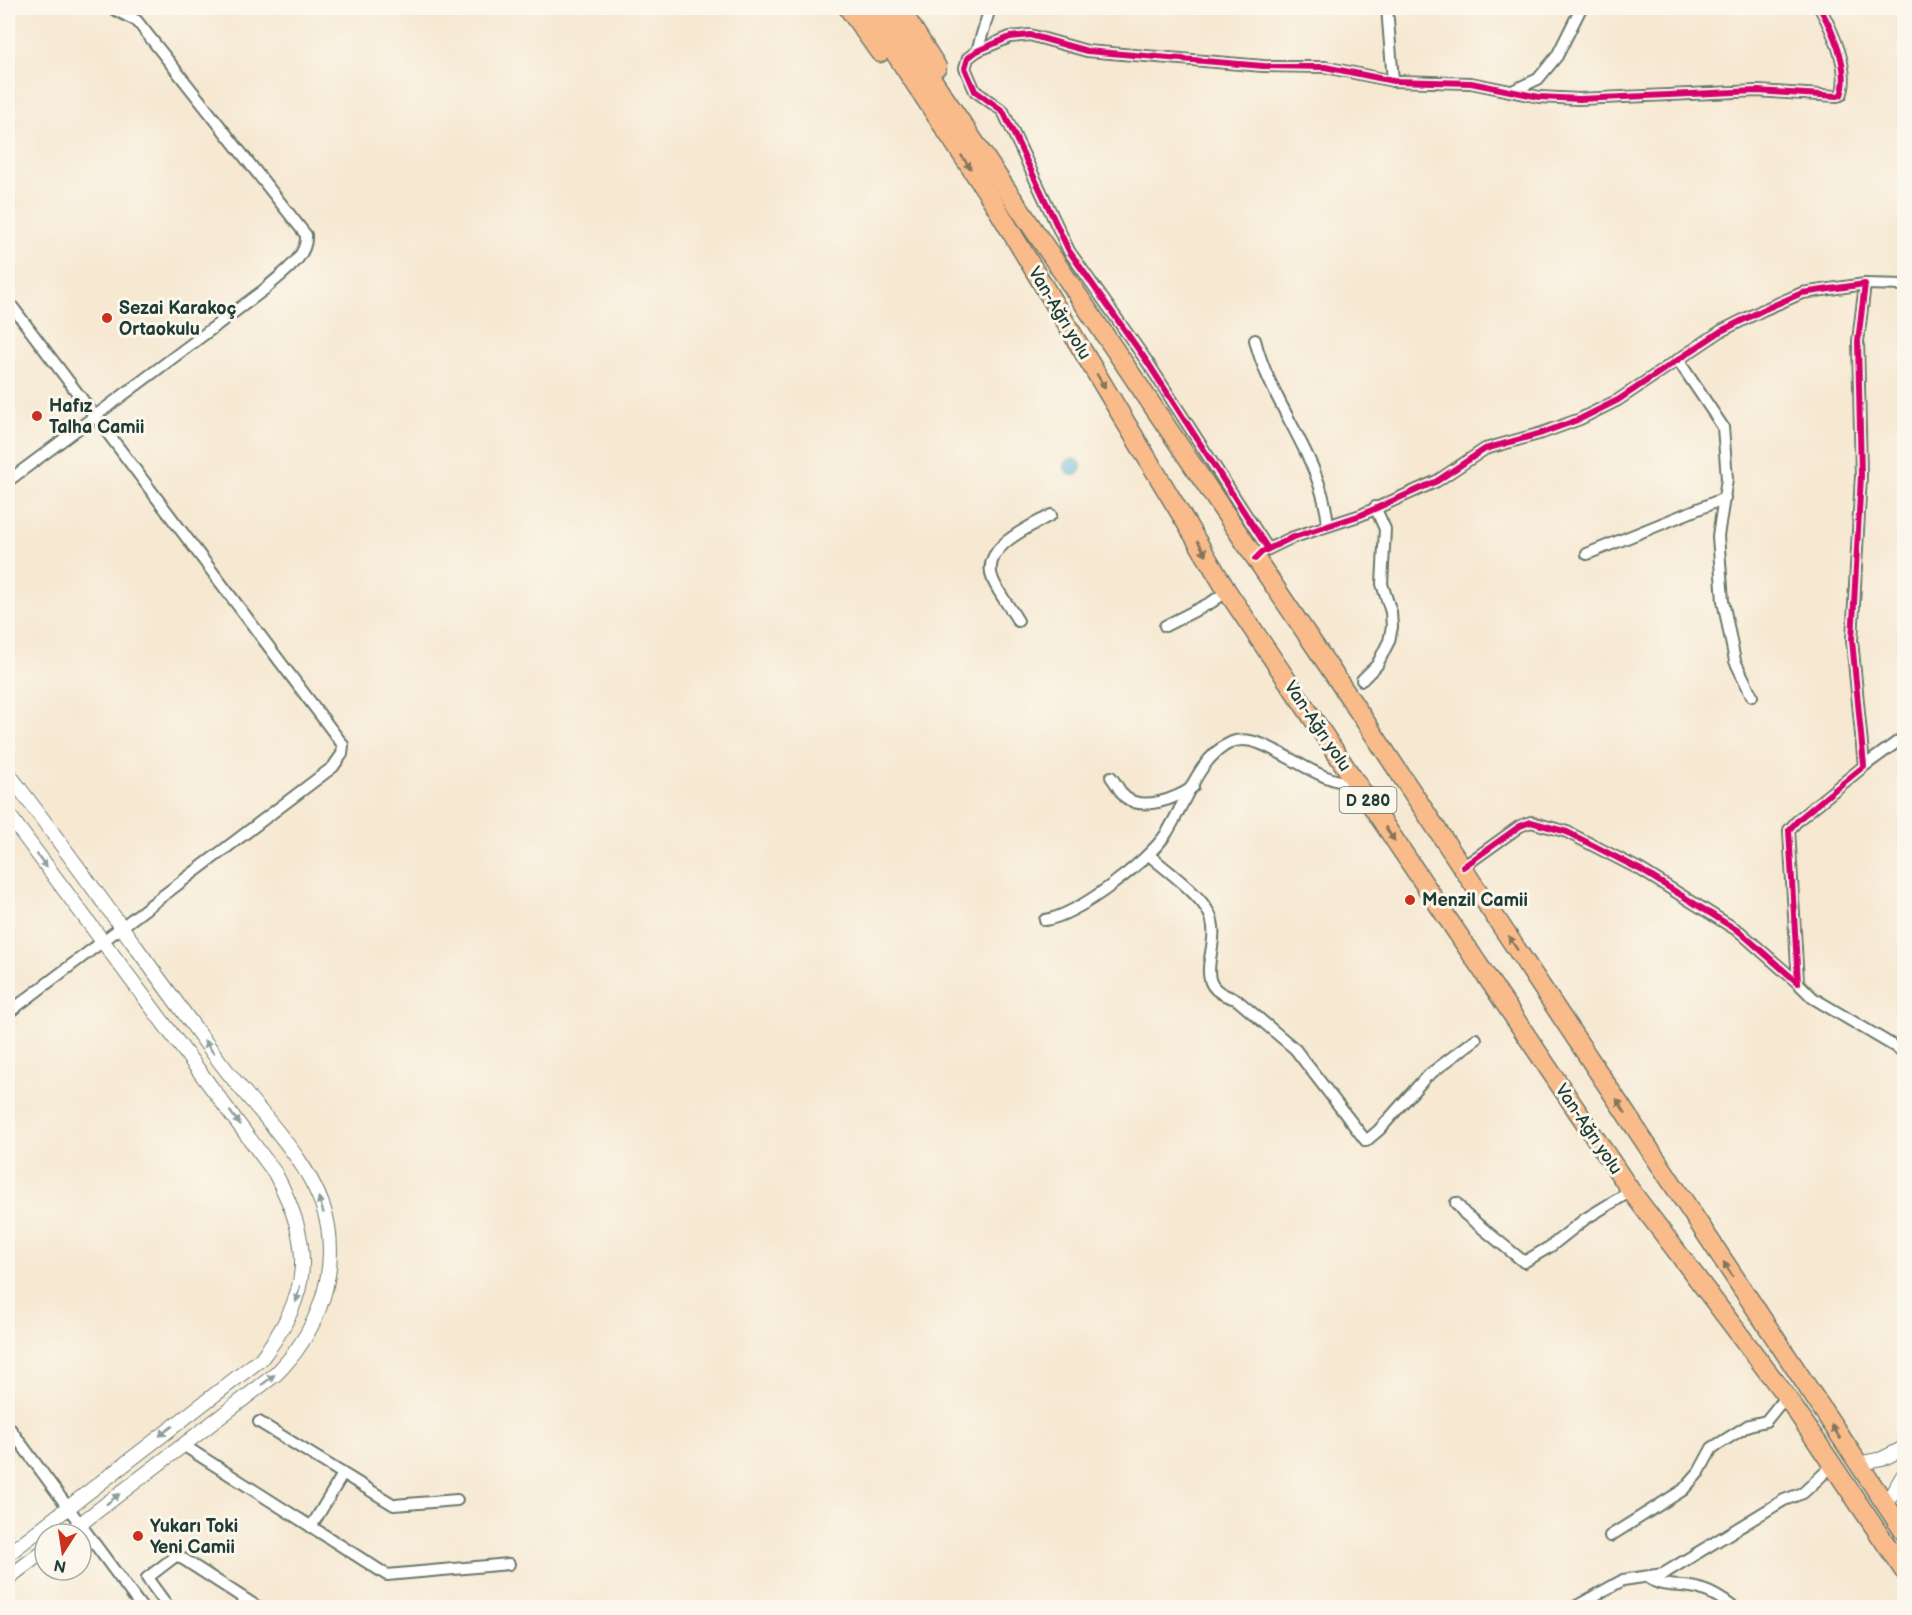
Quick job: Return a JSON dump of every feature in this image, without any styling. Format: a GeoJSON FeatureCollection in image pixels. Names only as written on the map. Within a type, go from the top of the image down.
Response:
{"type":"FeatureCollection","features":[{"type":"Feature","properties":{"kind":"highway"},"geometry":{"type":"LineString","coordinates":[[848,8],[893,72],[959,136]]}},
{"type":"Feature","properties":{"kind":"highway","name":"Van-Ağrı yolu"},"geometry":{"type":"LineString","coordinates":[[865,8],[959,136],[992,200],[1227,591],[1630,1191],[1786,1396],[1905,1571]]}},
{"type":"Feature","properties":{"kind":"highway","name":"D 280"},"geometry":{"type":"LineString","coordinates":[[884,8],[959,136],[1262,554],[1463,867],[1857,1464],[1905,1532]]}},
{"type":"Feature","properties":{"kind":"highway"},"geometry":{"type":"LineString","coordinates":[[900,8],[952,94],[959,136]]}},
{"type":"Feature","properties":{"kind":"street"},"geometry":{"type":"LineString","coordinates":[[8,481],[265,289],[302,255],[307,244],[306,235],[136,21],[112,8]]}},
{"type":"Feature","properties":{"kind":"street"},"geometry":{"type":"LineString","coordinates":[[977,51],[990,8]]}},
{"type":"Feature","properties":{"kind":"street"},"geometry":{"type":"LineString","coordinates":[[1387,8],[1393,81]]}},
{"type":"Feature","properties":{"kind":"street"},"geometry":{"type":"LineString","coordinates":[[1512,91],[1538,79],[1551,63],[1581,8]]}},
{"type":"Feature","properties":{"kind":"street"},"geometry":{"type":"LineString","coordinates":[[1820,8],[1842,66],[1843,89],[1837,96],[1757,91],[1579,99],[1539,97],[1471,83],[1393,81],[1325,67],[1263,66],[1087,51],[1030,35],[1010,37],[977,51],[968,58],[965,68],[975,91],[1003,111],[1069,251],[1148,363],[1262,554],[1328,525],[1361,515],[1437,481],[1485,449],[1542,434],[1618,400],[1721,331],[1802,293],[1865,284],[1905,285]]}},
{"type":"Feature","properties":{"kind":"street"},"geometry":{"type":"LineString","coordinates":[[1864,766],[1852,640],[1861,476],[1858,341],[1865,284]]}},
{"type":"Feature","properties":{"kind":"street"},"geometry":{"type":"LineString","coordinates":[[8,301],[343,745],[342,754],[333,767],[8,1013]]}},
{"type":"Feature","properties":{"kind":"street"},"geometry":{"type":"LineString","coordinates":[[1255,340],[1260,362],[1274,393],[1314,470],[1328,525]]}},
{"type":"Feature","properties":{"kind":"street"},"geometry":{"type":"LineString","coordinates":[[1678,360],[1723,428],[1727,479],[1718,536],[1723,601],[1736,661],[1752,696]]}},
{"type":"Feature","properties":{"kind":"street"},"geometry":{"type":"LineString","coordinates":[[1587,554],[1698,507],[1725,498]]}},
{"type":"Feature","properties":{"kind":"street"},"geometry":{"type":"LineString","coordinates":[[1362,680],[1377,665],[1389,641],[1392,627],[1391,612],[1382,584],[1384,529],[1375,507]]}},
{"type":"Feature","properties":{"kind":"street"},"geometry":{"type":"LineString","coordinates":[[1018,621],[993,580],[992,562],[995,554],[1017,534],[1051,515]]}},
{"type":"Feature","properties":{"kind":"street"},"geometry":{"type":"LineString","coordinates":[[1165,626],[1212,602],[1227,591]]}},
{"type":"Feature","properties":{"kind":"street"},"geometry":{"type":"LineString","coordinates":[[1798,983],[1790,830],[1798,819],[1864,766],[1905,737]]}},
{"type":"Feature","properties":{"kind":"street"},"geometry":{"type":"LineString","coordinates":[[1045,920],[1067,914],[1112,885],[1149,855],[1166,833],[1207,763],[1219,751],[1241,740],[1276,750],[1296,764],[1334,780],[1355,782]]}},
{"type":"Feature","properties":{"kind":"street"},"geometry":{"type":"LineString","coordinates":[[8,773],[218,1060],[300,1162],[315,1188],[328,1226],[324,1293],[315,1322],[296,1353],[276,1374],[82,1522]]}},
{"type":"Feature","properties":{"kind":"street"},"geometry":{"type":"LineString","coordinates":[[1111,777],[1127,798],[1137,802],[1153,802],[1171,798],[1193,787]]}},
{"type":"Feature","properties":{"kind":"street"},"geometry":{"type":"LineString","coordinates":[[8,814],[275,1173],[293,1206],[302,1240],[302,1277],[294,1308],[280,1334],[261,1359],[8,1554]]}},
{"type":"Feature","properties":{"kind":"street"},"geometry":{"type":"LineString","coordinates":[[1463,867],[1520,826],[1531,822],[1566,832],[1641,870],[1740,932],[1813,998],[1905,1052]]}},
{"type":"Feature","properties":{"kind":"street"},"geometry":{"type":"LineString","coordinates":[[1149,855],[1208,911],[1214,925],[1214,942],[1208,978],[1214,988],[1224,996],[1236,999],[1295,1049],[1366,1141],[1379,1130],[1419,1084],[1476,1039]]}},
{"type":"Feature","properties":{"kind":"street"},"geometry":{"type":"LineString","coordinates":[[1456,1203],[1465,1214],[1524,1262],[1630,1191]]}},
{"type":"Feature","properties":{"kind":"street"},"geometry":{"type":"LineString","coordinates":[[1610,1536],[1683,1490],[1699,1472],[1712,1448],[1749,1425],[1766,1421],[1786,1396]]}},
{"type":"Feature","properties":{"kind":"street"},"geometry":{"type":"LineString","coordinates":[[259,1422],[394,1505],[457,1500]]}},
{"type":"Feature","properties":{"kind":"street"},"geometry":{"type":"LineString","coordinates":[[8,1426],[80,1522]]}},
{"type":"Feature","properties":{"kind":"street"},"geometry":{"type":"LineString","coordinates":[[183,1445],[387,1575],[509,1564]]}},
{"type":"Feature","properties":{"kind":"street"},"geometry":{"type":"LineString","coordinates":[[1857,1464],[1882,1459],[1905,1448]]}},
{"type":"Feature","properties":{"kind":"street"},"geometry":{"type":"LineString","coordinates":[[1573,1608],[1623,1580],[1637,1577],[1649,1578],[1663,1574],[1774,1506],[1803,1493],[1833,1465]]}},
{"type":"Feature","properties":{"kind":"street"},"geometry":{"type":"LineString","coordinates":[[311,1527],[343,1474]]}},
{"type":"Feature","properties":{"kind":"street"},"geometry":{"type":"LineString","coordinates":[[1886,1504],[1905,1474]]}},
{"type":"Feature","properties":{"kind":"street"},"geometry":{"type":"LineString","coordinates":[[93,1540],[142,1608]]}},
{"type":"Feature","properties":{"kind":"street"},"geometry":{"type":"LineString","coordinates":[[153,1608],[166,1604],[147,1578],[177,1555],[259,1608]]}},
{"type":"Feature","properties":{"kind":"street"},"geometry":{"type":"LineString","coordinates":[[8,1578],[33,1559]]}},
{"type":"Feature","properties":{"kind":"street"},"geometry":{"type":"LineString","coordinates":[[1649,1578],[1658,1585],[1677,1584],[1700,1588],[1734,1608]]}},
{"type":"Feature","properties":{"kind":"water"},"geometry":{"type":"Polygon","coordinates":[[[1073,459],[1079,461],[1081,467],[1079,473],[1073,475],[1067,473],[1065,467],[1067,461],[1073,459]]]}},
{"type":"Feature","properties":{"kind":"cycle path"},"geometry":{"type":"LineString","coordinates":[[1268,549],[1148,363],[1069,251],[1003,111],[975,91],[965,68],[968,58],[977,51],[1010,37],[1030,35],[1087,51],[1263,66],[1325,67],[1393,81],[1471,83],[1539,97],[1579,99],[1757,91],[1837,96],[1841,95],[1843,85],[1842,62],[1835,38],[1820,8]]}},
{"type":"Feature","properties":{"kind":"cycle path"},"geometry":{"type":"LineString","coordinates":[[1255,559],[1262,552],[1291,538],[1361,515],[1437,481],[1485,449],[1542,433],[1580,419],[1618,400],[1721,331],[1763,310],[1802,293],[1865,284],[1858,341],[1861,476],[1852,640],[1864,766],[1799,819],[1789,830],[1798,983],[1740,932],[1641,870],[1567,832],[1531,822],[1520,826],[1463,867]]}},
{"type":"Feature","properties":{"kind":"place","name":"Sezai Karakoç Ortaokulu"},"geometry":{"type":"Point","coordinates":[107,318]}},
{"type":"Feature","properties":{"kind":"place","name":"Hafız Talha Camii"},"geometry":{"type":"Point","coordinates":[37,416]}},
{"type":"Feature","properties":{"kind":"place","name":"Menzil Camii"},"geometry":{"type":"Point","coordinates":[1410,900]}},
{"type":"Feature","properties":{"kind":"place","name":"Yukarı Toki Yeni Camii"},"geometry":{"type":"Point","coordinates":[138,1536]}}]}
